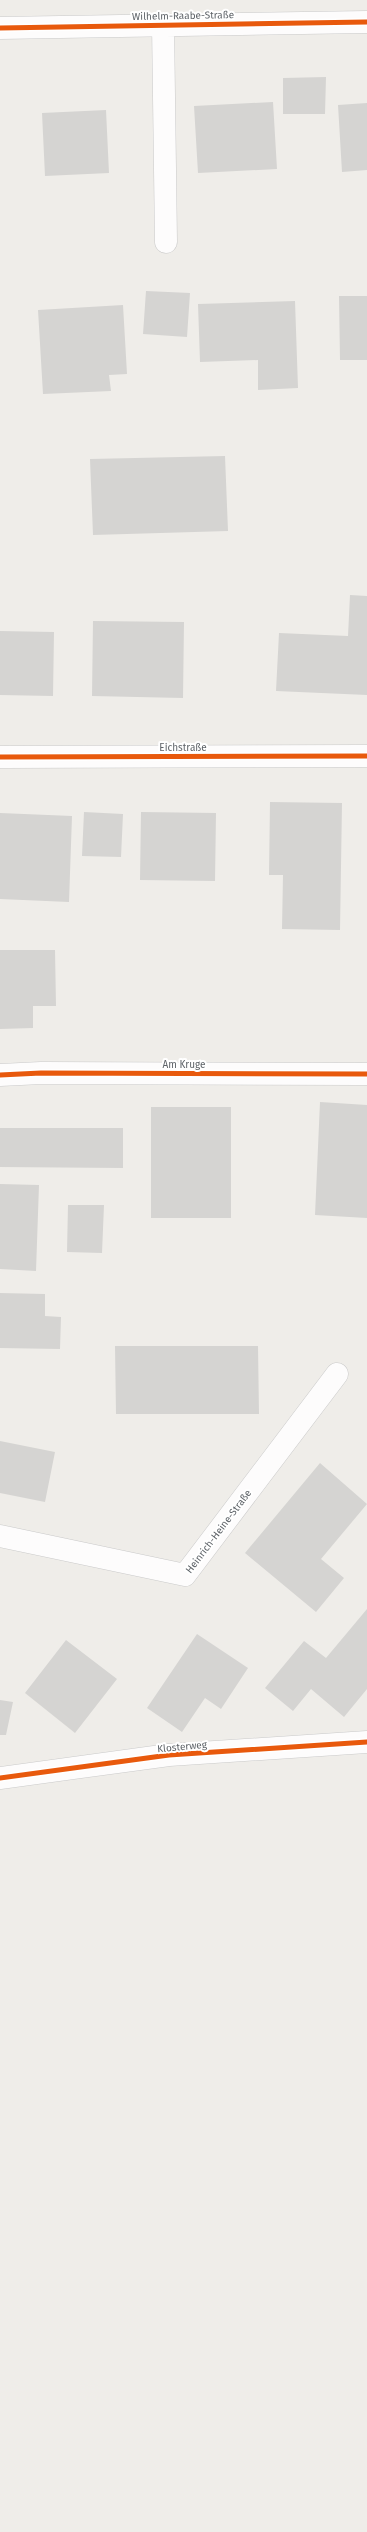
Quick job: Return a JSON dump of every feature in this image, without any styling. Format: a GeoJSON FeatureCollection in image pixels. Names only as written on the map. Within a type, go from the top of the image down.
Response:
{"type":"FeatureCollection","features":[{"type":"Feature","properties":{"kind":"street","name":"Wilhelm-Raabe-Straße"},"geometry":{"type":"LineString","coordinates":[[0,28],[163,24],[367,22]]}},
{"type":"Feature","properties":{"kind":"street","name":"Wilhelm-Raabe-Straße"},"geometry":{"type":"LineString","coordinates":[[163,24],[166,242]]}},
{"type":"Feature","properties":{"kind":"street","name":"Eichstraße"},"geometry":{"type":"LineString","coordinates":[[0,756],[367,756]]}},
{"type":"Feature","properties":{"kind":"street","name":"Am Kruge"},"geometry":{"type":"LineString","coordinates":[[0,1075],[41,1073],[367,1074]]}},
{"type":"Feature","properties":{"kind":"street","name":"Heinrich-Heine-Straße"},"geometry":{"type":"LineString","coordinates":[[0,1536],[185,1575],[337,1374]]}},
{"type":"Feature","properties":{"kind":"street","name":"Klosterweg"},"geometry":{"type":"LineString","coordinates":[[0,1778],[169,1755],[367,1742]]}},
{"type":"Feature","properties":{"kind":"building"},"geometry":{"type":"Polygon","coordinates":[[[326,77],[325,114],[283,114],[283,78],[326,77]]]}},
{"type":"Feature","properties":{"kind":"building"},"geometry":{"type":"Polygon","coordinates":[[[273,102],[277,169],[198,173],[194,106],[273,102]]]}},
{"type":"Feature","properties":{"kind":"building"},"geometry":{"type":"Polygon","coordinates":[[[367,103],[367,170],[342,172],[338,105],[367,103]]]}},
{"type":"Feature","properties":{"kind":"building"},"geometry":{"type":"Polygon","coordinates":[[[106,110],[109,173],[45,176],[42,113],[106,110]]]}},
{"type":"Feature","properties":{"kind":"building"},"geometry":{"type":"Polygon","coordinates":[[[146,291],[190,293],[187,337],[143,334],[146,291]]]}},
{"type":"Feature","properties":{"kind":"building"},"geometry":{"type":"Polygon","coordinates":[[[339,296],[367,296],[367,360],[340,360],[339,296]]]}},
{"type":"Feature","properties":{"kind":"building"},"geometry":{"type":"Polygon","coordinates":[[[295,301],[298,388],[258,390],[258,360],[200,362],[198,304],[295,301]]]}},
{"type":"Feature","properties":{"kind":"building"},"geometry":{"type":"Polygon","coordinates":[[[123,305],[127,374],[109,375],[111,391],[43,394],[38,310],[123,305]]]}},
{"type":"Feature","properties":{"kind":"building"},"geometry":{"type":"Polygon","coordinates":[[[225,456],[228,531],[93,535],[90,459],[225,456]]]}},
{"type":"Feature","properties":{"kind":"building"},"geometry":{"type":"Polygon","coordinates":[[[350,595],[367,596],[367,695],[276,691],[279,633],[348,636],[350,595]]]}},
{"type":"Feature","properties":{"kind":"building"},"geometry":{"type":"Polygon","coordinates":[[[93,621],[184,622],[183,698],[92,696],[93,621]]]}},
{"type":"Feature","properties":{"kind":"building"},"geometry":{"type":"Polygon","coordinates":[[[0,631],[54,632],[53,696],[0,695],[0,631]]]}},
{"type":"Feature","properties":{"kind":"building"},"geometry":{"type":"Polygon","coordinates":[[[270,802],[342,803],[340,930],[282,929],[283,875],[269,875],[270,802]]]}},
{"type":"Feature","properties":{"kind":"building"},"geometry":{"type":"Polygon","coordinates":[[[84,812],[123,814],[121,857],[82,856],[84,812]]]}},
{"type":"Feature","properties":{"kind":"building"},"geometry":{"type":"Polygon","coordinates":[[[141,812],[216,813],[215,881],[140,880],[141,812]]]}},
{"type":"Feature","properties":{"kind":"building"},"geometry":{"type":"Polygon","coordinates":[[[0,813],[72,816],[69,902],[0,899],[0,813]]]}},
{"type":"Feature","properties":{"kind":"building"},"geometry":{"type":"Polygon","coordinates":[[[0,950],[55,950],[56,1006],[33,1006],[33,1028],[0,1029],[0,950]]]}},
{"type":"Feature","properties":{"kind":"building"},"geometry":{"type":"Polygon","coordinates":[[[320,1102],[367,1105],[367,1218],[315,1215],[320,1102]]]}},
{"type":"Feature","properties":{"kind":"building"},"geometry":{"type":"Polygon","coordinates":[[[151,1107],[231,1107],[231,1218],[151,1218],[151,1107]]]}},
{"type":"Feature","properties":{"kind":"building"},"geometry":{"type":"Polygon","coordinates":[[[0,1128],[123,1128],[123,1168],[0,1167],[0,1128]]]}},
{"type":"Feature","properties":{"kind":"building"},"geometry":{"type":"Polygon","coordinates":[[[0,1184],[39,1185],[36,1271],[0,1269],[0,1184]]]}},
{"type":"Feature","properties":{"kind":"building"},"geometry":{"type":"Polygon","coordinates":[[[68,1205],[104,1205],[102,1253],[67,1252],[68,1205]]]}},
{"type":"Feature","properties":{"kind":"building"},"geometry":{"type":"Polygon","coordinates":[[[0,1293],[45,1294],[45,1316],[61,1317],[60,1349],[0,1348],[0,1293]]]}},
{"type":"Feature","properties":{"kind":"building"},"geometry":{"type":"Polygon","coordinates":[[[115,1346],[258,1346],[259,1414],[116,1414],[115,1346]]]}},
{"type":"Feature","properties":{"kind":"building"},"geometry":{"type":"Polygon","coordinates":[[[0,1441],[55,1452],[45,1502],[0,1493],[0,1441]]]}},
{"type":"Feature","properties":{"kind":"building"},"geometry":{"type":"Polygon","coordinates":[[[320,1463],[367,1504],[321,1559],[344,1578],[316,1612],[245,1553],[320,1463]]]}},
{"type":"Feature","properties":{"kind":"building"},"geometry":{"type":"Polygon","coordinates":[[[367,1609],[367,1689],[344,1717],[311,1689],[293,1711],[265,1688],[304,1641],[326,1658],[367,1609]]]}},
{"type":"Feature","properties":{"kind":"building"},"geometry":{"type":"Polygon","coordinates":[[[197,1634],[248,1668],[221,1709],[205,1698],[182,1732],[147,1708],[197,1634]]]}},
{"type":"Feature","properties":{"kind":"building"},"geometry":{"type":"Polygon","coordinates":[[[66,1640],[117,1679],[75,1733],[25,1693],[66,1640]]]}},
{"type":"Feature","properties":{"kind":"building"},"geometry":{"type":"Polygon","coordinates":[[[0,1700],[13,1702],[6,1735],[0,1735],[0,1700]]]}},
{"type":"Feature","properties":{"kind":"cycle path"},"geometry":{"type":"LineString","coordinates":[[0,28],[367,22]]}},
{"type":"Feature","properties":{"kind":"cycle path"},"geometry":{"type":"LineString","coordinates":[[0,757],[367,756]]}},
{"type":"Feature","properties":{"kind":"cycle path"},"geometry":{"type":"LineString","coordinates":[[0,1075],[41,1073],[367,1074]]}},
{"type":"Feature","properties":{"kind":"cycle path"},"geometry":{"type":"LineString","coordinates":[[0,1778],[169,1755],[367,1742]]}}]}
